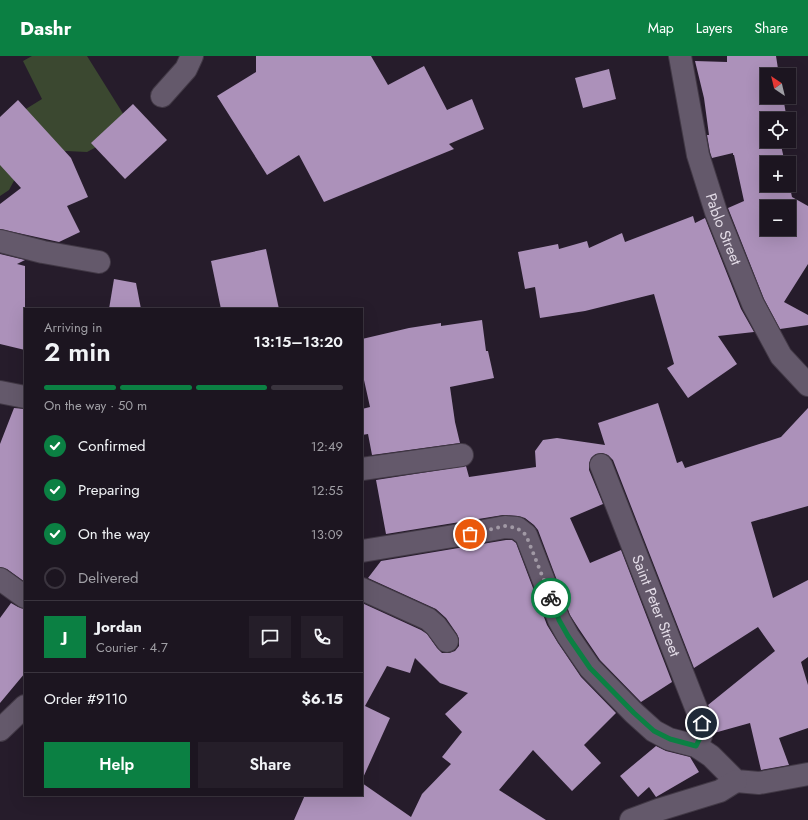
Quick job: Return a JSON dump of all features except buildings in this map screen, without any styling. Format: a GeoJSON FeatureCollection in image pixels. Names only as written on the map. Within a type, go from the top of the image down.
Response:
{"type":"FeatureCollection","features":[{"type":"Feature","properties":{"kind":"street"},"geometry":{"type":"LineString","coordinates":[[162,96],[186,68],[192,56]]}},
{"type":"Feature","properties":{"kind":"street","name":"Pablo Street"},"geometry":{"type":"LineString","coordinates":[[680,56],[698,155],[716,212],[753,304],[781,356],[808,385]]}},
{"type":"Feature","properties":{"kind":"street"},"geometry":{"type":"LineString","coordinates":[[0,241],[43,252],[99,262]]}},
{"type":"Feature","properties":{"kind":"street"},"geometry":{"type":"LineString","coordinates":[[0,392],[24,397]]}},
{"type":"Feature","properties":{"kind":"street"},"geometry":{"type":"LineString","coordinates":[[363,469],[462,454]]}},
{"type":"Feature","properties":{"kind":"street","name":"Saint Peter Street"},"geometry":{"type":"LineString","coordinates":[[601,465],[702,723],[701,736],[696,746]]}},
{"type":"Feature","properties":{"kind":"street"},"geometry":{"type":"LineString","coordinates":[[363,551],[484,531],[505,526],[517,528],[526,535],[559,620],[590,668],[634,713],[654,731],[670,739],[696,746],[711,756],[736,781]]}},
{"type":"Feature","properties":{"kind":"street"},"geometry":{"type":"LineString","coordinates":[[0,579],[24,597]]}},
{"type":"Feature","properties":{"kind":"street"},"geometry":{"type":"LineString","coordinates":[[363,589],[428,619],[436,626],[447,641]]}},
{"type":"Feature","properties":{"kind":"street"},"geometry":{"type":"LineString","coordinates":[[0,730],[24,707]]}},
{"type":"Feature","properties":{"kind":"street"},"geometry":{"type":"LineString","coordinates":[[632,820],[658,810],[720,791],[736,781],[759,783],[808,774]]}},
{"type":"Feature","properties":{"kind":"green space"},"geometry":{"type":"Polygon","coordinates":[[[32,56],[87,56],[132,128],[87,152],[66,151],[16,177],[9,190],[0,196],[0,125],[42,99],[23,61],[32,56]]]}},
{"type":"Feature","properties":{"kind":"way so far"},"geometry":{"type":"LineString","coordinates":[[470,534],[505,526],[517,528],[526,535],[551,598]]}},
{"type":"Feature","properties":{"kind":"route"},"geometry":{"type":"LineString","coordinates":[[551,598],[559,620],[590,668],[634,713],[654,731],[670,739],[696,746],[701,736],[702,723]]}}]}
